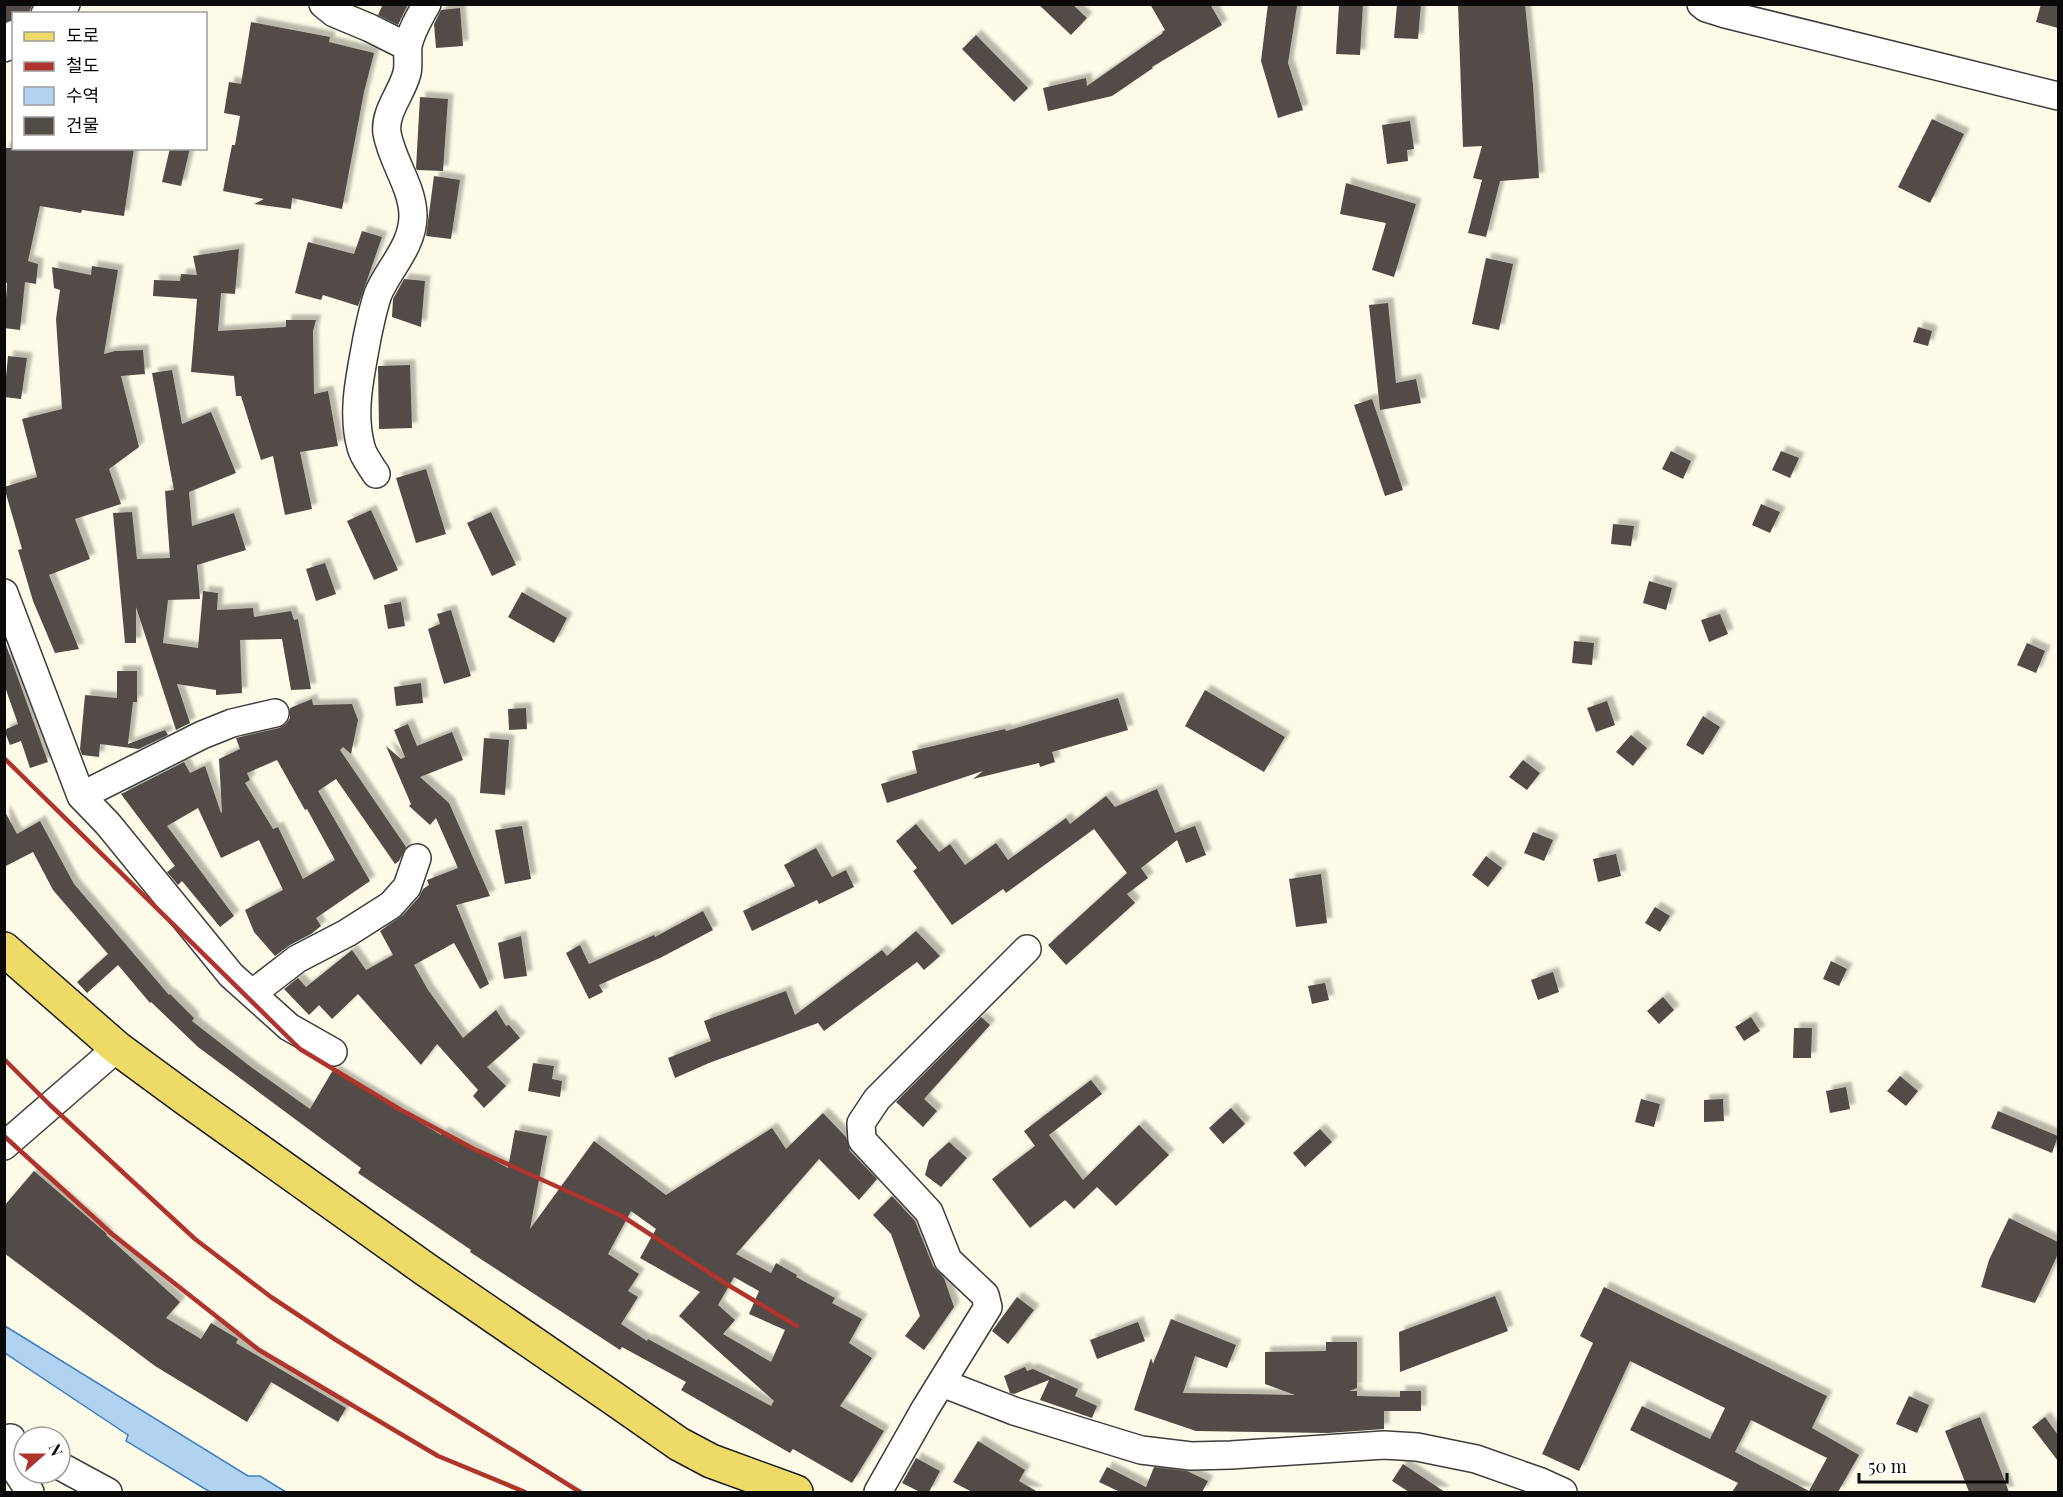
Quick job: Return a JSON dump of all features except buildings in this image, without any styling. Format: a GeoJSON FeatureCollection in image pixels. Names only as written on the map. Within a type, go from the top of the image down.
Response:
{"type":"FeatureCollection","features":[{"type":"Feature","properties":{"kind":"main road"},"geometry":{"type":"LineString","coordinates":[[4,949],[117,1048],[416,1262],[679,1444],[711,1461],[796,1492]]}},
{"type":"Feature","properties":{"kind":"street"},"geometry":{"type":"LineString","coordinates":[[49,12],[66,4]]}},
{"type":"Feature","properties":{"kind":"street"},"geometry":{"type":"LineString","coordinates":[[323,4],[334,13],[408,47]]}},
{"type":"Feature","properties":{"kind":"street"},"geometry":{"type":"LineString","coordinates":[[376,474],[361,449],[357,423],[358,386],[379,293],[405,249],[410,234],[413,216],[387,131],[389,115],[407,74],[408,47],[413,30],[427,4]]}},
{"type":"Feature","properties":{"kind":"street"},"geometry":{"type":"LineString","coordinates":[[1701,4],[1725,14],[2058,96]]}},
{"type":"Feature","properties":{"kind":"street"},"geometry":{"type":"LineString","coordinates":[[4,593],[81,796],[108,824],[231,975],[289,1027],[333,1052]]}},
{"type":"Feature","properties":{"kind":"street"},"geometry":{"type":"LineString","coordinates":[[81,796],[202,735],[232,723],[275,713]]}},
{"type":"Feature","properties":{"kind":"street"},"geometry":{"type":"LineString","coordinates":[[253,993],[297,959],[347,933],[391,905],[407,887],[417,858]]}},
{"type":"Feature","properties":{"kind":"street"},"geometry":{"type":"LineString","coordinates":[[878,1492],[988,1307],[984,1296],[948,1260],[929,1212],[862,1140],[861,1123],[877,1099],[1027,949]]}},
{"type":"Feature","properties":{"kind":"street"},"geometry":{"type":"LineString","coordinates":[[4,1146],[117,1048]]}},
{"type":"Feature","properties":{"kind":"street"},"geometry":{"type":"LineString","coordinates":[[942,1383],[1014,1411],[1141,1450],[1191,1456],[1383,1444],[1418,1447],[1476,1459],[1563,1492]]}},
{"type":"Feature","properties":{"kind":"street"},"geometry":{"type":"LineString","coordinates":[[72,1472],[108,1492]]}},
{"type":"Feature","properties":{"kind":"water"},"geometry":{"type":"Polygon","coordinates":[[[5,1326],[248,1476],[260,1476],[286,1492],[210,1492],[126,1441],[128,1435],[5,1353],[5,1326]]]}},
{"type":"Feature","properties":{"kind":"railway"},"geometry":{"type":"LineString","coordinates":[[4,758],[300,1049],[401,1110],[474,1149],[622,1216],[728,1285],[797,1326]]}},
{"type":"Feature","properties":{"kind":"railway"},"geometry":{"type":"LineString","coordinates":[[4,1059],[50,1105],[195,1239],[271,1297],[580,1492]]}},
{"type":"Feature","properties":{"kind":"railway"},"geometry":{"type":"LineString","coordinates":[[4,1136],[112,1234],[259,1350],[438,1456],[525,1492]]}}]}
